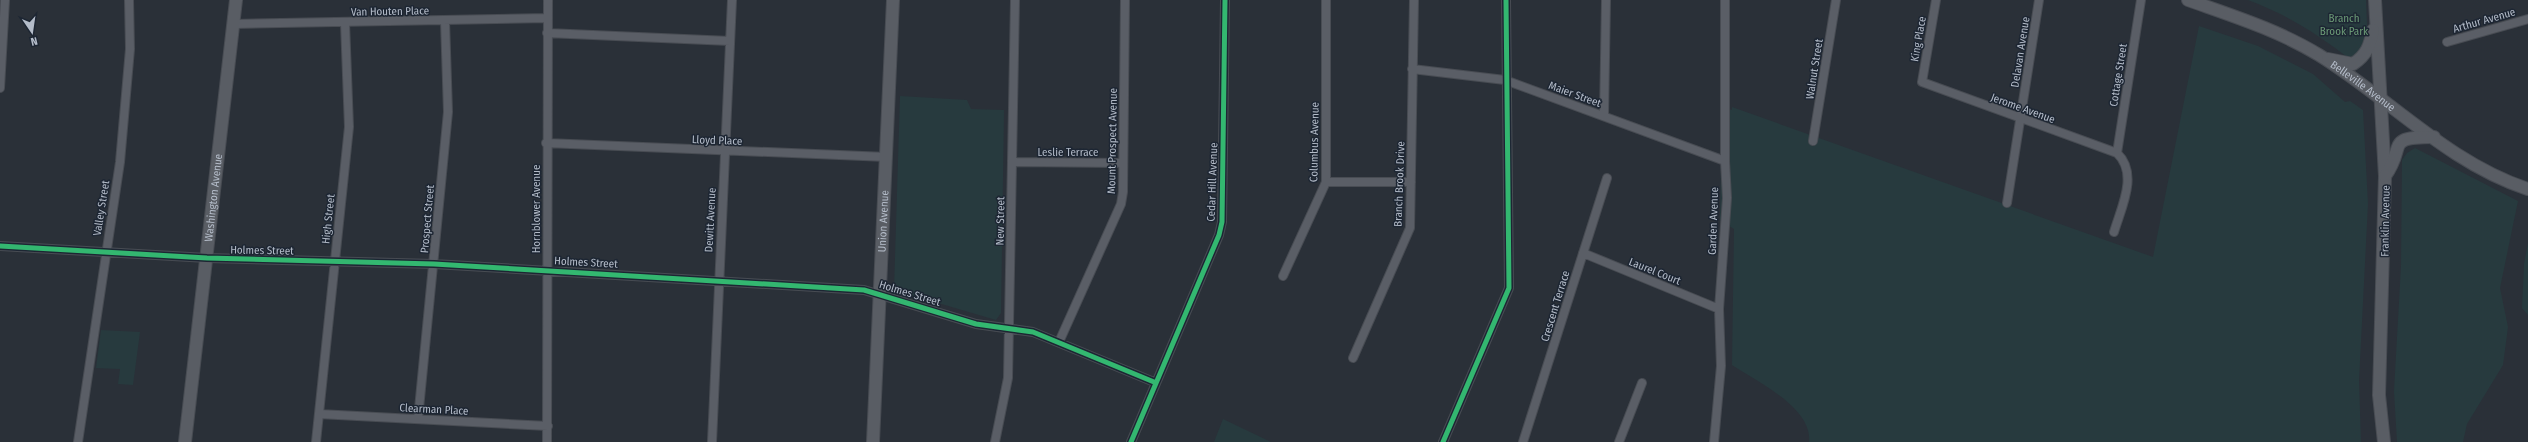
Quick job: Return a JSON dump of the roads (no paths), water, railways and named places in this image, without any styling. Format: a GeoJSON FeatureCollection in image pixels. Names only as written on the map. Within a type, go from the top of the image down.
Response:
{"type":"FeatureCollection","features":[{"type":"Feature","properties":{"kind":"main road","name":"Washington Avenue"},"geometry":{"type":"LineString","coordinates":[[186,442],[236,0]]}},
{"type":"Feature","properties":{"kind":"main road","name":"Union Avenue"},"geometry":{"type":"LineString","coordinates":[[873,442],[893,0]]}},
{"type":"Feature","properties":{"kind":"main road","name":"Belleville Avenue"},"geometry":{"type":"LineString","coordinates":[[2188,0],[2259,25],[2319,56],[2483,170],[2528,189]]}},
{"type":"Feature","properties":{"kind":"main road","name":"Franklin Avenue"},"geometry":{"type":"LineString","coordinates":[[2375,0],[2385,176],[2379,395],[2384,442]]}},
{"type":"Feature","properties":{"kind":"main road"},"geometry":{"type":"LineString","coordinates":[[2319,56],[2338,62],[2353,64],[2362,58],[2369,48],[2377,20]]}},
{"type":"Feature","properties":{"kind":"main road"},"geometry":{"type":"LineString","coordinates":[[2385,176],[2394,164],[2395,150],[2400,142],[2412,137],[2434,137]]}},
{"type":"Feature","properties":{"kind":"street"},"geometry":{"type":"LineString","coordinates":[[0,88],[5,0]]}},
{"type":"Feature","properties":{"kind":"street","name":"Valley Street"},"geometry":{"type":"LineString","coordinates":[[78,442],[120,162],[130,49],[129,0]]}},
{"type":"Feature","properties":{"kind":"street","name":"Hornblower Avenue"},"geometry":{"type":"LineString","coordinates":[[547,442],[546,143],[548,0]]}},
{"type":"Feature","properties":{"kind":"street","name":"Dewitt Avenue"},"geometry":{"type":"LineString","coordinates":[[712,442],[732,0]]}},
{"type":"Feature","properties":{"kind":"street","name":"New Street"},"geometry":{"type":"LineString","coordinates":[[995,442],[1008,378],[1015,0]]}},
{"type":"Feature","properties":{"kind":"street","name":"Mount Prospect Avenue"},"geometry":{"type":"LineString","coordinates":[[1059,342],[1120,204],[1123,192],[1125,0]]}},
{"type":"Feature","properties":{"kind":"street","name":"Cedar Hill Avenue"},"geometry":{"type":"LineString","coordinates":[[1131,442],[1154,382],[1219,235],[1222,222],[1225,0]]}},
{"type":"Feature","properties":{"kind":"street","name":"Columbus Avenue"},"geometry":{"type":"LineString","coordinates":[[1283,276],[1326,182],[1326,0]]}},
{"type":"Feature","properties":{"kind":"street","name":"Branch Brook Drive"},"geometry":{"type":"LineString","coordinates":[[1353,358],[1410,228],[1414,0]]}},
{"type":"Feature","properties":{"kind":"street"},"geometry":{"type":"LineString","coordinates":[[1444,442],[1509,288],[1505,80],[1506,0]]}},
{"type":"Feature","properties":{"kind":"street"},"geometry":{"type":"LineString","coordinates":[[1604,116],[1606,0]]}},
{"type":"Feature","properties":{"kind":"street","name":"Garden Avenue"},"geometry":{"type":"LineString","coordinates":[[1714,442],[1721,366],[1719,309],[1727,198],[1724,161],[1725,0]]}},
{"type":"Feature","properties":{"kind":"street","name":"Walnut Street"},"geometry":{"type":"LineString","coordinates":[[1813,141],[1836,0]]}},
{"type":"Feature","properties":{"kind":"street","name":"King Place"},"geometry":{"type":"LineString","coordinates":[[1922,82],[1936,0]]}},
{"type":"Feature","properties":{"kind":"street","name":"Delavan Avenue"},"geometry":{"type":"LineString","coordinates":[[2007,203],[2039,0]]}},
{"type":"Feature","properties":{"kind":"street","name":"Cottage Street"},"geometry":{"type":"LineString","coordinates":[[2117,153],[2141,0]]}},
{"type":"Feature","properties":{"kind":"street","name":"Van Houten Place"},"geometry":{"type":"LineString","coordinates":[[233,24],[548,18]]}},
{"type":"Feature","properties":{"kind":"street","name":"Arthur Avenue"},"geometry":{"type":"LineString","coordinates":[[2447,42],[2528,19]]}},
{"type":"Feature","properties":{"kind":"street","name":"Prospect Street"},"geometry":{"type":"LineString","coordinates":[[418,419],[448,112],[445,21]]}},
{"type":"Feature","properties":{"kind":"street","name":"High Street"},"geometry":{"type":"LineString","coordinates":[[316,442],[349,127],[345,23]]}},
{"type":"Feature","properties":{"kind":"street"},"geometry":{"type":"LineString","coordinates":[[547,33],[730,41]]}},
{"type":"Feature","properties":{"kind":"street","name":"Maier Street"},"geometry":{"type":"LineString","coordinates":[[1412,69],[1505,80],[1724,161]]}},
{"type":"Feature","properties":{"kind":"street","name":"Jerome Avenue"},"geometry":{"type":"LineString","coordinates":[[1922,82],[2020,119],[2117,153]]}},
{"type":"Feature","properties":{"kind":"street","name":"Lloyd Place"},"geometry":{"type":"LineString","coordinates":[[546,143],[725,152],[886,157]]}},
{"type":"Feature","properties":{"kind":"street"},"geometry":{"type":"LineString","coordinates":[[2114,232],[2126,193],[2128,179],[2126,164],[2117,153]]}},
{"type":"Feature","properties":{"kind":"street","name":"Leslie Terrace"},"geometry":{"type":"LineString","coordinates":[[1012,162],[1123,163]]}},
{"type":"Feature","properties":{"kind":"street","name":"Crescent Terrace"},"geometry":{"type":"LineString","coordinates":[[1523,442],[1607,178]]}},
{"type":"Feature","properties":{"kind":"street"},"geometry":{"type":"LineString","coordinates":[[1326,182],[1411,182]]}},
{"type":"Feature","properties":{"kind":"street","name":"Holmes Street"},"geometry":{"type":"LineString","coordinates":[[0,246],[207,258],[434,264],[719,280],[864,290],[976,324],[1034,332],[1154,382]]}},
{"type":"Feature","properties":{"kind":"street","name":"Laurel Court"},"geometry":{"type":"LineString","coordinates":[[1583,253],[1719,309]]}},
{"type":"Feature","properties":{"kind":"street"},"geometry":{"type":"LineString","coordinates":[[1619,442],[1642,383]]}},
{"type":"Feature","properties":{"kind":"street","name":"Clearman Place"},"geometry":{"type":"LineString","coordinates":[[319,414],[548,426]]}},
{"type":"Feature","properties":{"kind":"park label","name":"Branch Brook Park"},"geometry":{"type":"Point","coordinates":[2344,24]}}]}
